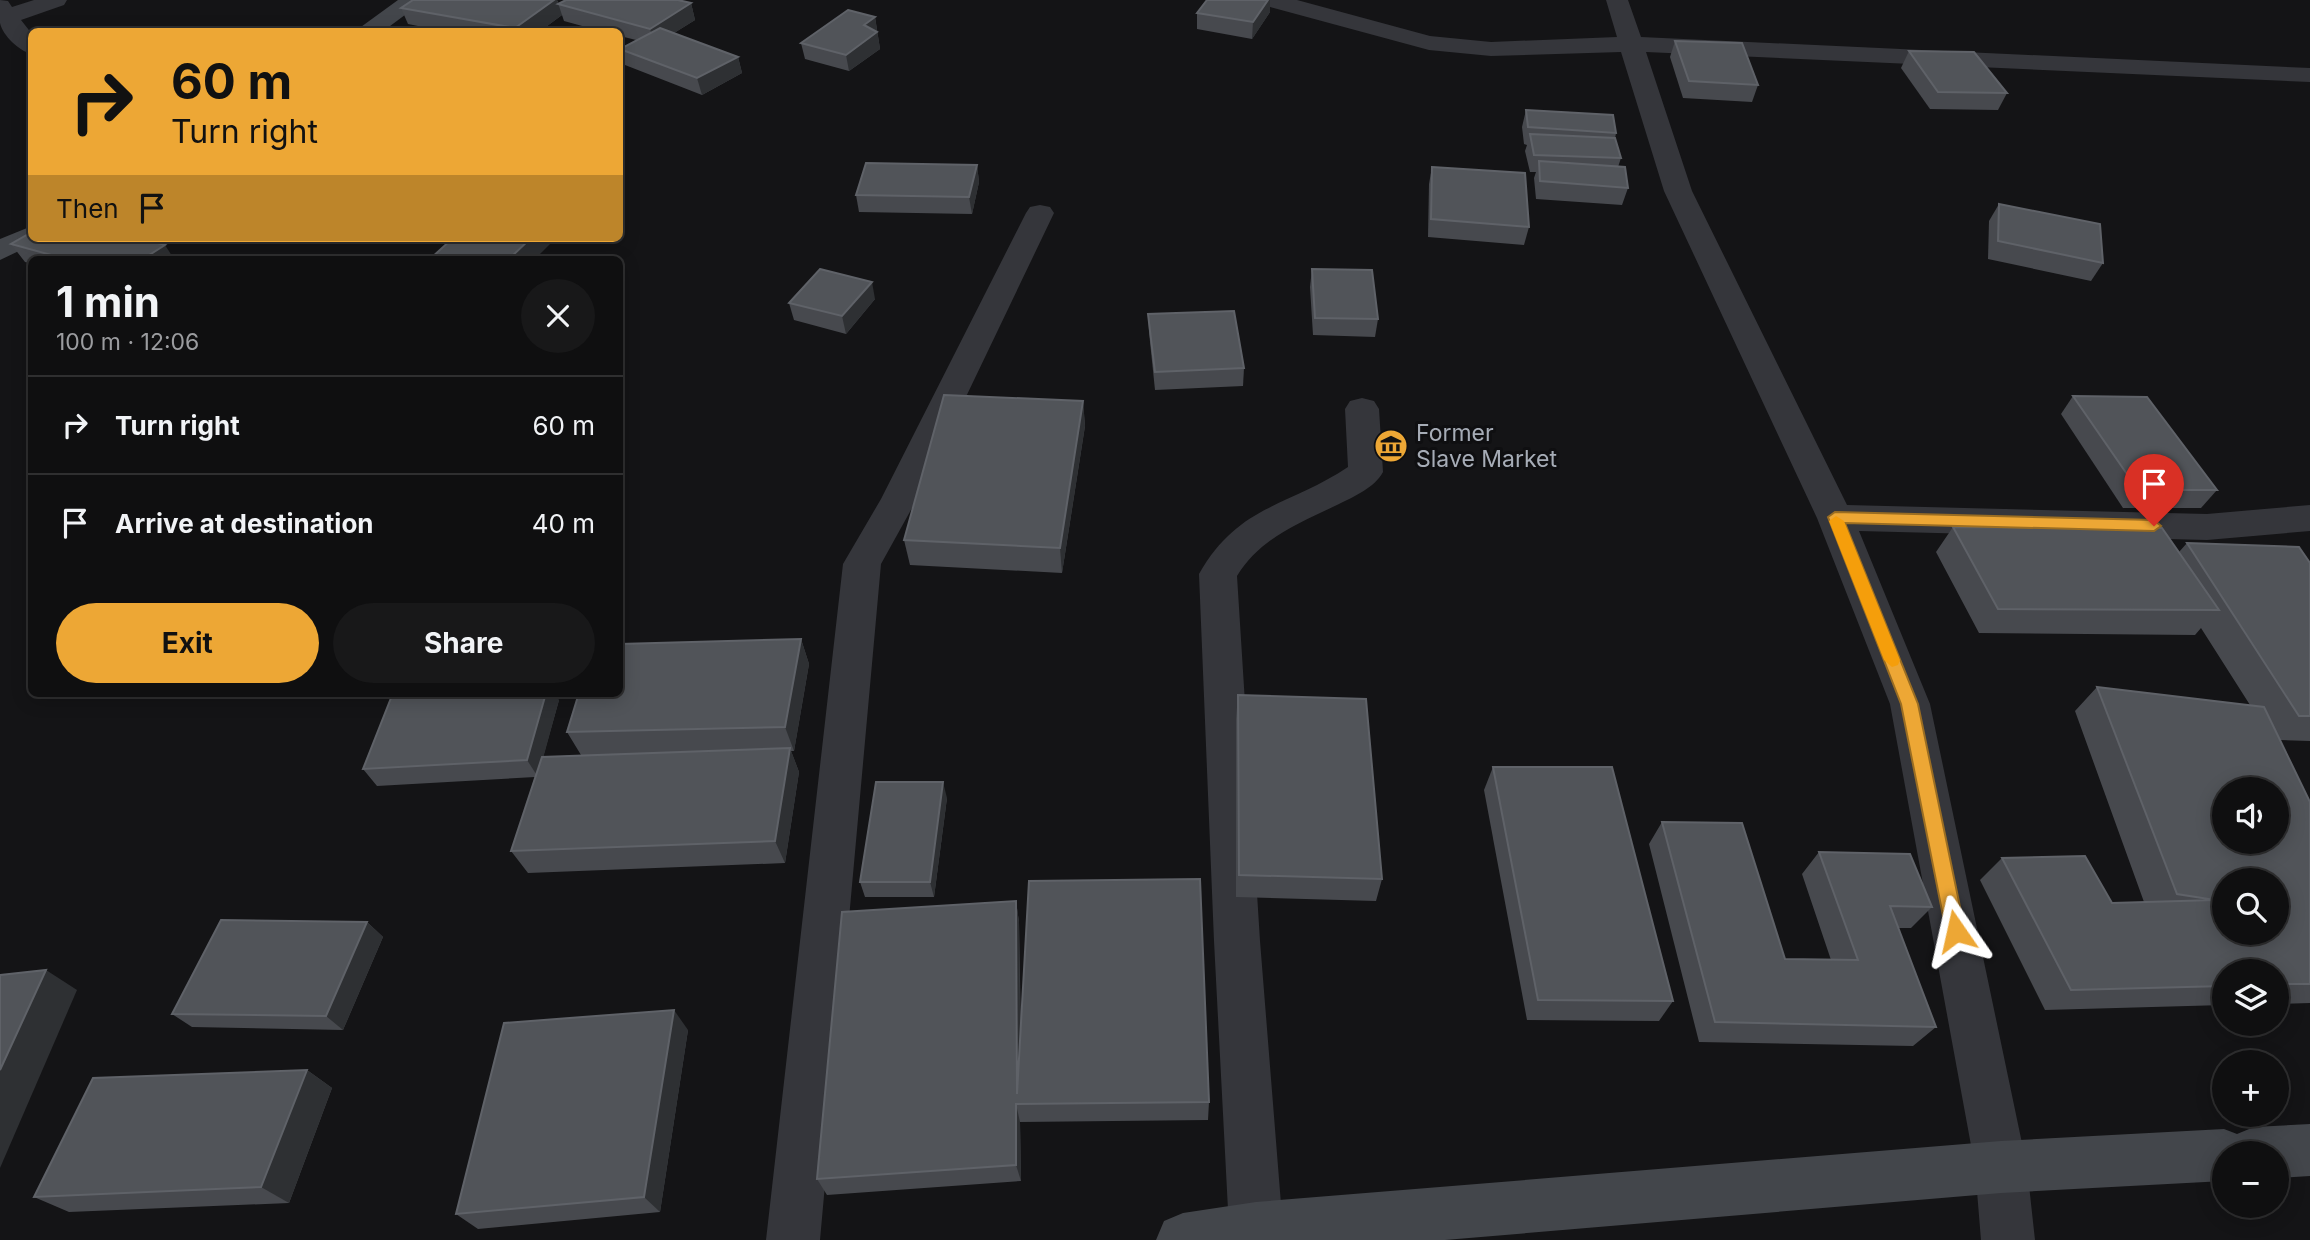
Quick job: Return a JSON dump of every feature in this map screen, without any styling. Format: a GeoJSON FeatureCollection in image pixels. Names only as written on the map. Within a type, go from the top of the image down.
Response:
{"type":"FeatureCollection","features":[{"type":"Feature","properties":{"kind":"street"},"geometry":{"type":"LineString","coordinates":[[28,43],[4,12],[56,0]]}},
{"type":"Feature","properties":{"kind":"street"},"geometry":{"type":"LineString","coordinates":[[371,28],[414,0]]}},
{"type":"Feature","properties":{"kind":"street"},"geometry":{"type":"LineString","coordinates":[[1271,0],[1429,43],[1491,49],[1633,44],[2310,75]]}},
{"type":"Feature","properties":{"kind":"street"},"geometry":{"type":"LineString","coordinates":[[1617,0],[1678,191],[1835,517],[1909,704],[2001,1167],[2007,1240]]}},
{"type":"Feature","properties":{"kind":"street"},"geometry":{"type":"LineString","coordinates":[[793,1240],[862,564],[899,499],[1040,213]]}},
{"type":"Feature","properties":{"kind":"street"},"geometry":{"type":"LineString","coordinates":[[0,251],[28,236]]}},
{"type":"Feature","properties":{"kind":"street"},"geometry":{"type":"LineString","coordinates":[[1256,1229],[1237,941],[1218,575],[1244,540],[1299,508],[1345,488],[1366,472],[1362,409]]}},
{"type":"Feature","properties":{"kind":"street"},"geometry":{"type":"LineString","coordinates":[[1835,517],[2207,527],[2310,518]]}},
{"type":"Feature","properties":{"kind":"street"},"geometry":{"type":"LineString","coordinates":[[2289,1151],[2310,1150]]}},
{"type":"Feature","properties":{"kind":"street"},"geometry":{"type":"LineString","coordinates":[[1183,1240],[1256,1229],[2001,1167],[2212,1156]]}},
{"type":"Feature","properties":{"kind":"building"},"geometry":{"type":"Polygon","coordinates":[[[413,0],[554,0],[515,28],[401,8],[413,0]]]}},
{"type":"Feature","properties":{"kind":"building"},"geometry":{"type":"Polygon","coordinates":[[[566,0],[678,0],[691,3],[650,29],[558,4],[566,0]]]}},
{"type":"Feature","properties":{"kind":"building"},"geometry":{"type":"Polygon","coordinates":[[[1207,0],[1268,0],[1253,22],[1197,13],[1207,0]]]}},
{"type":"Feature","properties":{"kind":"building"},"geometry":{"type":"Polygon","coordinates":[[[848,10],[875,17],[864,25],[877,32],[846,55],[801,43],[848,10]]]}},
{"type":"Feature","properties":{"kind":"building"},"geometry":{"type":"Polygon","coordinates":[[[660,28],[738,57],[697,78],[623,50],[623,47],[660,28]]]}},
{"type":"Feature","properties":{"kind":"building"},"geometry":{"type":"Polygon","coordinates":[[[1675,41],[1742,43],[1758,85],[1689,81],[1675,41]]]}},
{"type":"Feature","properties":{"kind":"building"},"geometry":{"type":"Polygon","coordinates":[[[1909,51],[1974,52],[2007,93],[1938,92],[1909,51]]]}},
{"type":"Feature","properties":{"kind":"building"},"geometry":{"type":"Polygon","coordinates":[[[1526,110],[1613,115],[1616,133],[1528,127],[1526,110]]]}},
{"type":"Feature","properties":{"kind":"building"},"geometry":{"type":"Polygon","coordinates":[[[1530,134],[1615,138],[1621,158],[1534,155],[1530,134]]]}},
{"type":"Feature","properties":{"kind":"building"},"geometry":{"type":"Polygon","coordinates":[[[1539,161],[1625,167],[1628,188],[1540,181],[1539,161]]]}},
{"type":"Feature","properties":{"kind":"building"},"geometry":{"type":"Polygon","coordinates":[[[866,163],[977,165],[969,197],[856,195],[866,163]]]}},
{"type":"Feature","properties":{"kind":"building"},"geometry":{"type":"Polygon","coordinates":[[[1432,167],[1525,173],[1529,227],[1431,219],[1432,167]]]}},
{"type":"Feature","properties":{"kind":"building"},"geometry":{"type":"Polygon","coordinates":[[[1999,204],[2100,224],[2103,263],[1998,241],[1999,204]]]}},
{"type":"Feature","properties":{"kind":"building"},"geometry":{"type":"Polygon","coordinates":[[[28,234],[28,242],[154,242],[165,245],[148,256],[55,256],[11,244],[28,234]]]}},
{"type":"Feature","properties":{"kind":"building"},"geometry":{"type":"Polygon","coordinates":[[[449,242],[527,242],[512,256],[433,256],[449,242]]]}},
{"type":"Feature","properties":{"kind":"building"},"geometry":{"type":"Polygon","coordinates":[[[820,269],[872,282],[842,316],[789,303],[820,269]]]}},
{"type":"Feature","properties":{"kind":"building"},"geometry":{"type":"Polygon","coordinates":[[[1312,269],[1372,270],[1378,319],[1315,318],[1312,269]]]}},
{"type":"Feature","properties":{"kind":"building"},"geometry":{"type":"Polygon","coordinates":[[[1234,311],[1244,368],[1155,372],[1148,314],[1234,311]]]}},
{"type":"Feature","properties":{"kind":"building"},"geometry":{"type":"Polygon","coordinates":[[[944,395],[1083,401],[1060,548],[904,540],[944,395]]]}},
{"type":"Feature","properties":{"kind":"building"},"geometry":{"type":"Polygon","coordinates":[[[2073,396],[2147,397],[2217,490],[2138,490],[2073,396]]]}},
{"type":"Feature","properties":{"kind":"building"},"geometry":{"type":"Polygon","coordinates":[[[1953,527],[2162,528],[2219,610],[1998,609],[1953,527]]]}},
{"type":"Feature","properties":{"kind":"building"},"geometry":{"type":"Polygon","coordinates":[[[2187,543],[2299,547],[2310,563],[2310,716],[2299,716],[2187,543]]]}},
{"type":"Feature","properties":{"kind":"building"},"geometry":{"type":"Polygon","coordinates":[[[801,639],[785,727],[567,732],[578,697],[623,697],[623,644],[801,639]]]}},
{"type":"Feature","properties":{"kind":"building"},"geometry":{"type":"Polygon","coordinates":[[[2097,687],[2264,707],[2310,802],[2310,984],[2289,984],[2289,959],[2212,959],[2212,986],[2071,990],[2002,858],[2085,856],[2112,903],[2212,900],[2212,945],[2289,945],[2289,868],[2212,868],[2212,900],[2177,894],[2097,687]]]}},
{"type":"Feature","properties":{"kind":"building"},"geometry":{"type":"Polygon","coordinates":[[[1238,695],[1366,699],[1382,879],[1239,875],[1238,695]]]}},
{"type":"Feature","properties":{"kind":"building"},"geometry":{"type":"Polygon","coordinates":[[[391,697],[545,697],[527,760],[363,769],[391,697]]]}},
{"type":"Feature","properties":{"kind":"building"},"geometry":{"type":"Polygon","coordinates":[[[790,748],[775,841],[511,851],[542,757],[790,748]]]}},
{"type":"Feature","properties":{"kind":"building"},"geometry":{"type":"Polygon","coordinates":[[[1493,767],[1612,767],[1673,1001],[1538,1000],[1493,767]]]}},
{"type":"Feature","properties":{"kind":"building"},"geometry":{"type":"Polygon","coordinates":[[[876,782],[943,782],[930,882],[860,882],[876,782]]]}},
{"type":"Feature","properties":{"kind":"building"},"geometry":{"type":"Polygon","coordinates":[[[1662,822],[1742,823],[1785,959],[1858,960],[1819,852],[1910,854],[1932,907],[1890,906],[1936,1027],[1715,1022],[1662,822]]]}},
{"type":"Feature","properties":{"kind":"building"},"geometry":{"type":"Polygon","coordinates":[[[1200,879],[1209,1102],[1016,1104],[1016,1165],[817,1179],[842,912],[1016,901],[1017,1094],[1029,881],[1200,879]]]}},
{"type":"Feature","properties":{"kind":"building"},"geometry":{"type":"Polygon","coordinates":[[[221,920],[367,922],[326,1016],[172,1014],[221,920]]]}},
{"type":"Feature","properties":{"kind":"building"},"geometry":{"type":"Polygon","coordinates":[[[46,970],[0,1070],[0,975],[46,970]]]}},
{"type":"Feature","properties":{"kind":"building"},"geometry":{"type":"Polygon","coordinates":[[[674,1010],[644,1197],[456,1214],[504,1023],[674,1010]]]}},
{"type":"Feature","properties":{"kind":"building"},"geometry":{"type":"Polygon","coordinates":[[[307,1070],[261,1187],[34,1197],[93,1078],[307,1070]]]}},
{"type":"Feature","properties":{"kind":"slow traffic"},"geometry":{"type":"LineString","coordinates":[[1836,521],[1892,660]]}},
{"type":"Feature","properties":{"kind":"place","name":"Former Slave Market"},"geometry":{"type":"Point","coordinates":[1391,446]}},
{"type":"Feature","properties":{"kind":"route"},"geometry":{"type":"LineString","coordinates":[[1956,931],[1909,704],[1835,517],[2154,526]]}}]}
